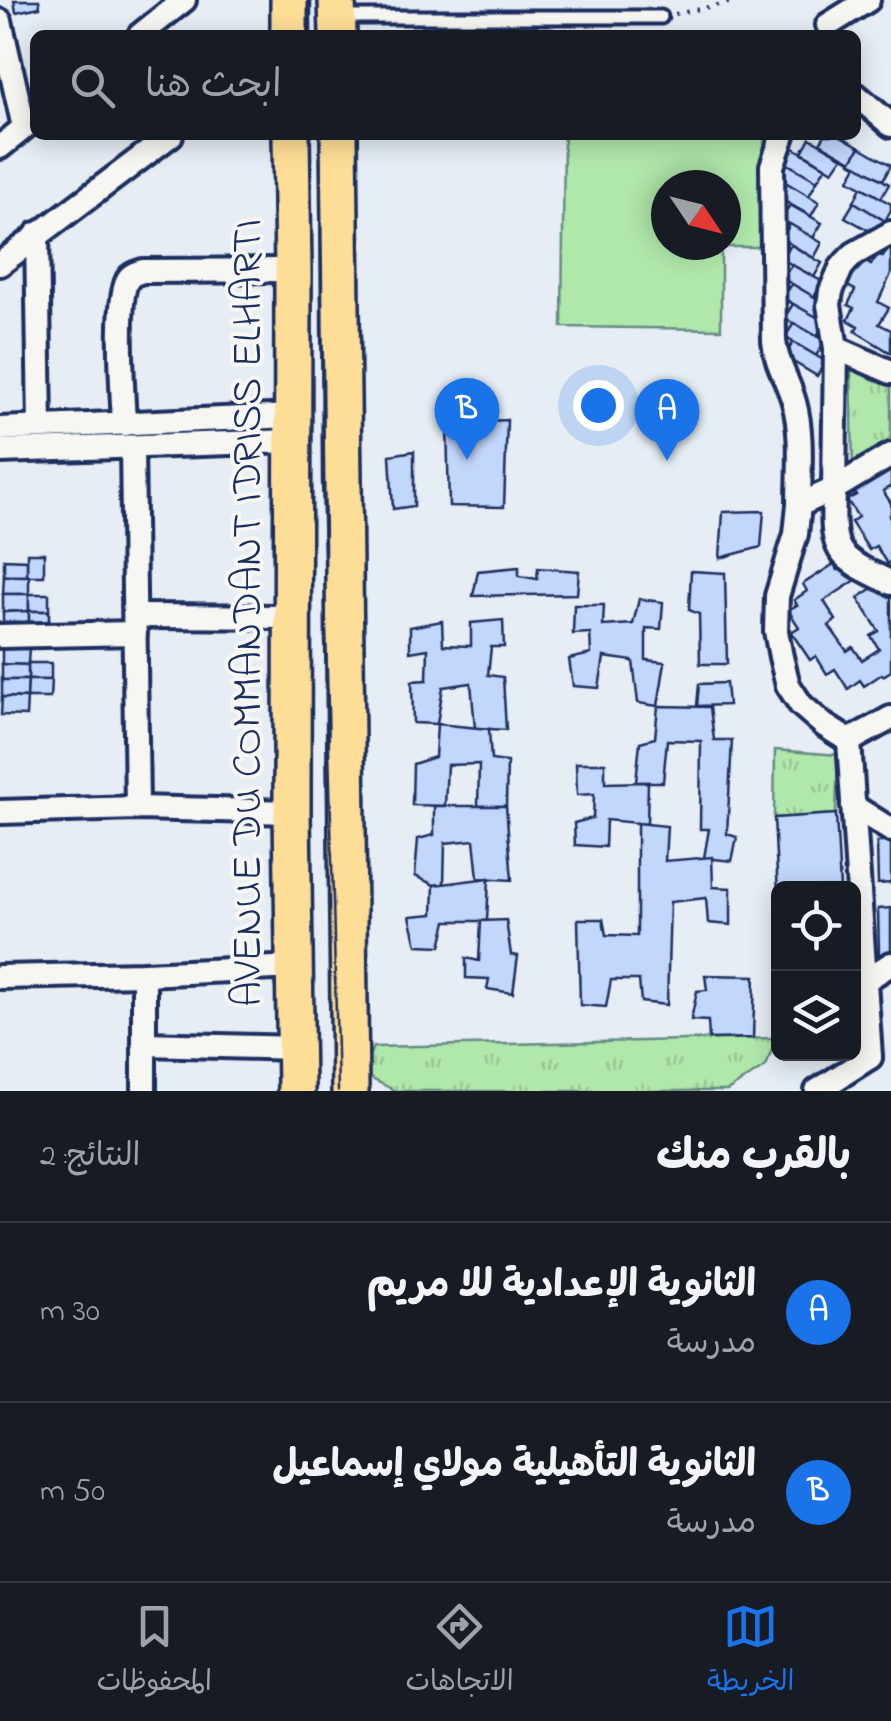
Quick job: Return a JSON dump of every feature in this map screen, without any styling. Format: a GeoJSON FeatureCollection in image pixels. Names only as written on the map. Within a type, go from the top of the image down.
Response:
{"type":"FeatureCollection","features":[{"type":"Feature","properties":{"kind":"main road"},"geometry":{"type":"LineString","coordinates":[[289,0],[289,30]]}},
{"type":"Feature","properties":{"kind":"main road","name":"AVENUE DU COMMANDANT IDRISS ELHARTI"},"geometry":{"type":"LineString","coordinates":[[291,140],[296,1091]]}},
{"type":"Feature","properties":{"kind":"main road"},"geometry":{"type":"LineString","coordinates":[[339,140],[352,1090]]}},
{"type":"Feature","properties":{"kind":"street"},"geometry":{"type":"LineString","coordinates":[[146,30],[184,0]]}},
{"type":"Feature","properties":{"kind":"street"},"geometry":{"type":"LineString","coordinates":[[827,0],[828,30]]}},
{"type":"Feature","properties":{"kind":"street"},"geometry":{"type":"LineString","coordinates":[[828,30],[868,0]]}},
{"type":"Feature","properties":{"kind":"street"},"geometry":{"type":"LineString","coordinates":[[0,21],[30,123],[0,147]]}},
{"type":"Feature","properties":{"kind":"street"},"geometry":{"type":"LineString","coordinates":[[861,99],[891,125]]}},
{"type":"Feature","properties":{"kind":"street"},"geometry":{"type":"LineString","coordinates":[[0,264],[164,140]]}},
{"type":"Feature","properties":{"kind":"street"},"geometry":{"type":"LineString","coordinates":[[781,140],[772,166],[772,288],[776,358],[796,416],[799,505],[796,534],[777,596],[776,631],[788,685],[801,705],[849,741]]}},
{"type":"Feature","properties":{"kind":"street"},"geometry":{"type":"LineString","coordinates":[[891,233],[854,254],[840,268],[829,304],[836,348],[836,543],[842,552],[891,582]]}},
{"type":"Feature","properties":{"kind":"street"},"geometry":{"type":"LineString","coordinates":[[37,234],[40,427]]}},
{"type":"Feature","properties":{"kind":"street"},"geometry":{"type":"LineString","coordinates":[[124,424],[123,292],[134,274],[293,270]]}},
{"type":"Feature","properties":{"kind":"street"},"geometry":{"type":"LineString","coordinates":[[836,348],[891,372]]}},
{"type":"Feature","properties":{"kind":"street"},"geometry":{"type":"LineString","coordinates":[[791,394],[812,400],[835,394]]}},
{"type":"Feature","properties":{"kind":"street"},"geometry":{"type":"LineString","coordinates":[[0,429],[124,424],[292,429]]}},
{"type":"Feature","properties":{"kind":"street"},"geometry":{"type":"LineString","coordinates":[[0,451],[132,447],[292,429]]}},
{"type":"Feature","properties":{"kind":"street"},"geometry":{"type":"LineString","coordinates":[[132,447],[138,808]]}},
{"type":"Feature","properties":{"kind":"street"},"geometry":{"type":"LineString","coordinates":[[799,505],[891,454]]}},
{"type":"Feature","properties":{"kind":"street"},"geometry":{"type":"LineString","coordinates":[[0,636],[135,624],[294,617]]}},
{"type":"Feature","properties":{"kind":"street"},"geometry":{"type":"LineString","coordinates":[[849,741],[891,718]]}},
{"type":"Feature","properties":{"kind":"street"},"geometry":{"type":"LineString","coordinates":[[817,1091],[881,1063],[864,981],[849,741]]}},
{"type":"Feature","properties":{"kind":"street"},"geometry":{"type":"LineString","coordinates":[[853,806],[891,830]]}},
{"type":"Feature","properties":{"kind":"street"},"geometry":{"type":"LineString","coordinates":[[0,812],[138,808],[292,812]]}},
{"type":"Feature","properties":{"kind":"street"},"geometry":{"type":"LineString","coordinates":[[864,981],[891,964]]}},
{"type":"Feature","properties":{"kind":"street"},"geometry":{"type":"LineString","coordinates":[[0,976],[295,967]]}},
{"type":"Feature","properties":{"kind":"street"},"geometry":{"type":"LineString","coordinates":[[144,974],[144,1091]]}},
{"type":"Feature","properties":{"kind":"street"},"geometry":{"type":"LineString","coordinates":[[144,1044],[296,1048]]}},
{"type":"Feature","properties":{"kind":"lane"},"geometry":{"type":"LineString","coordinates":[[338,17],[661,17]]}},
{"type":"Feature","properties":{"kind":"path"},"geometry":{"type":"LineString","coordinates":[[661,17],[742,0]]}},
{"type":"Feature","properties":{"kind":"green space"},"geometry":{"type":"Polygon","coordinates":[[[564,140],[764,140],[764,247],[741,247],[741,170],[651,170],[651,260],[721,260],[721,329],[562,327],[564,140]]]}},
{"type":"Feature","properties":{"kind":"green space"},"geometry":{"type":"Polygon","coordinates":[[[851,363],[891,383],[891,451],[853,471],[851,363]]]}},
{"type":"Feature","properties":{"kind":"green space"},"geometry":{"type":"Polygon","coordinates":[[[775,750],[838,755],[836,814],[774,818],[775,750]]]}},
{"type":"Feature","properties":{"kind":"green space"},"geometry":{"type":"Polygon","coordinates":[[[771,1038],[766,1066],[727,1091],[396,1091],[366,1076],[373,1047],[771,1038]]]}},
{"type":"Feature","properties":{"kind":"building"},"geometry":{"type":"Polygon","coordinates":[[[14,0],[39,0],[40,7],[16,12],[14,0]]]}},
{"type":"Feature","properties":{"kind":"building"},"geometry":{"type":"Polygon","coordinates":[[[809,140],[813,140],[843,157],[833,171],[802,152],[809,140]]]}},
{"type":"Feature","properties":{"kind":"building"},"geometry":{"type":"Polygon","coordinates":[[[848,140],[860,147],[852,161],[820,143],[848,140]]]}},
{"type":"Feature","properties":{"kind":"building"},"geometry":{"type":"Polygon","coordinates":[[[860,147],[891,165],[883,180],[851,162],[860,147]]]}},
{"type":"Feature","properties":{"kind":"building"},"geometry":{"type":"Polygon","coordinates":[[[794,148],[826,167],[817,181],[786,163],[794,148]]]}},
{"type":"Feature","properties":{"kind":"building"},"geometry":{"type":"Polygon","coordinates":[[[786,163],[817,181],[809,196],[777,178],[786,163]]]}},
{"type":"Feature","properties":{"kind":"building"},"geometry":{"type":"Polygon","coordinates":[[[857,165],[889,184],[881,198],[849,180],[857,165]]]}},
{"type":"Feature","properties":{"kind":"building"},"geometry":{"type":"Polygon","coordinates":[[[787,183],[819,202],[811,216],[779,198],[787,183]]]}},
{"type":"Feature","properties":{"kind":"building"},"geometry":{"type":"Polygon","coordinates":[[[861,187],[891,204],[885,221],[854,202],[861,187]]]}},
{"type":"Feature","properties":{"kind":"building"},"geometry":{"type":"Polygon","coordinates":[[[854,202],[885,221],[877,235],[845,217],[854,202]]]}},
{"type":"Feature","properties":{"kind":"building"},"geometry":{"type":"Polygon","coordinates":[[[790,205],[822,223],[813,238],[781,219],[790,205]]]}},
{"type":"Feature","properties":{"kind":"building"},"geometry":{"type":"Polygon","coordinates":[[[790,224],[822,243],[814,258],[782,239],[790,224]]]}},
{"type":"Feature","properties":{"kind":"building"},"geometry":{"type":"Polygon","coordinates":[[[891,242],[891,274],[878,302],[889,308],[879,324],[891,330],[891,353],[855,331],[858,326],[848,320],[854,308],[848,305],[855,290],[844,284],[859,258],[871,265],[878,254],[883,257],[891,242]]]}},
{"type":"Feature","properties":{"kind":"building"},"geometry":{"type":"Polygon","coordinates":[[[791,245],[822,263],[814,277],[782,259],[791,245]]]}},
{"type":"Feature","properties":{"kind":"building"},"geometry":{"type":"Polygon","coordinates":[[[792,265],[823,282],[814,297],[782,278],[792,265]]]}},
{"type":"Feature","properties":{"kind":"building"},"geometry":{"type":"Polygon","coordinates":[[[792,284],[823,302],[816,317],[783,298],[792,284]]]}},
{"type":"Feature","properties":{"kind":"building"},"geometry":{"type":"Polygon","coordinates":[[[793,304],[824,321],[817,337],[784,318],[793,304]]]}},
{"type":"Feature","properties":{"kind":"building"},"geometry":{"type":"Polygon","coordinates":[[[794,323],[825,341],[816,356],[785,337],[794,323]]]}},
{"type":"Feature","properties":{"kind":"building"},"geometry":{"type":"Polygon","coordinates":[[[793,342],[825,361],[817,376],[785,357],[793,342]]]}},
{"type":"Feature","properties":{"kind":"building"},"geometry":{"type":"Polygon","coordinates":[[[507,420],[504,507],[449,506],[447,423],[507,420]]]}},
{"type":"Feature","properties":{"kind":"building"},"geometry":{"type":"Polygon","coordinates":[[[414,451],[414,506],[393,509],[390,455],[414,451]]]}},
{"type":"Feature","properties":{"kind":"building"},"geometry":{"type":"Polygon","coordinates":[[[891,456],[891,486],[883,491],[891,503],[891,561],[887,564],[876,546],[869,550],[851,522],[858,517],[847,500],[891,456]]]}},
{"type":"Feature","properties":{"kind":"building"},"geometry":{"type":"Polygon","coordinates":[[[764,511],[761,547],[720,558],[723,512],[764,511]]]}},
{"type":"Feature","properties":{"kind":"building"},"geometry":{"type":"Polygon","coordinates":[[[27,553],[44,553],[44,576],[27,576],[27,553]]]}},
{"type":"Feature","properties":{"kind":"building"},"geometry":{"type":"Polygon","coordinates":[[[4,559],[27,560],[27,576],[4,576],[4,559]]]}},
{"type":"Feature","properties":{"kind":"building"},"geometry":{"type":"Polygon","coordinates":[[[834,564],[846,572],[855,566],[862,576],[824,601],[836,620],[829,626],[847,651],[853,647],[862,660],[879,649],[871,636],[879,631],[858,598],[876,586],[880,592],[891,586],[891,671],[864,686],[860,680],[848,689],[835,669],[827,674],[816,656],[810,660],[791,632],[799,627],[788,610],[807,591],[803,584],[834,564]]]}},
{"type":"Feature","properties":{"kind":"building"},"geometry":{"type":"Polygon","coordinates":[[[519,567],[519,576],[537,579],[538,568],[579,571],[577,594],[473,596],[478,571],[519,567]]]}},
{"type":"Feature","properties":{"kind":"building"},"geometry":{"type":"Polygon","coordinates":[[[691,571],[725,573],[727,664],[700,664],[699,614],[689,610],[691,571]]]}},
{"type":"Feature","properties":{"kind":"building"},"geometry":{"type":"Polygon","coordinates":[[[4,576],[29,576],[29,594],[3,594],[4,576]]]}},
{"type":"Feature","properties":{"kind":"building"},"geometry":{"type":"Polygon","coordinates":[[[3,594],[29,594],[29,611],[3,612],[3,594]]]}},
{"type":"Feature","properties":{"kind":"building"},"geometry":{"type":"Polygon","coordinates":[[[29,594],[49,594],[49,611],[29,611],[29,594]]]}},
{"type":"Feature","properties":{"kind":"building"},"geometry":{"type":"Polygon","coordinates":[[[639,599],[663,602],[661,629],[646,628],[646,660],[665,662],[658,706],[638,703],[633,661],[604,657],[599,688],[573,686],[569,659],[591,654],[590,633],[573,634],[574,605],[604,605],[603,626],[633,624],[639,599]]]}},
{"type":"Feature","properties":{"kind":"building"},"geometry":{"type":"Polygon","coordinates":[[[29,611],[29,629],[3,629],[3,612],[29,611]]]}},
{"type":"Feature","properties":{"kind":"building"},"geometry":{"type":"Polygon","coordinates":[[[29,611],[49,611],[49,629],[29,629],[29,611]]]}},
{"type":"Feature","properties":{"kind":"building"},"geometry":{"type":"Polygon","coordinates":[[[503,620],[504,647],[491,647],[488,675],[503,677],[506,730],[475,728],[471,683],[443,687],[437,724],[413,723],[412,681],[427,680],[428,649],[410,652],[410,627],[442,621],[443,645],[471,646],[471,623],[503,620]]]}},
{"type":"Feature","properties":{"kind":"building"},"geometry":{"type":"Polygon","coordinates":[[[2,646],[29,646],[28,665],[2,664],[2,646]]]}},
{"type":"Feature","properties":{"kind":"building"},"geometry":{"type":"Polygon","coordinates":[[[28,663],[51,663],[51,680],[28,680],[28,663]]]}},
{"type":"Feature","properties":{"kind":"building"},"geometry":{"type":"Polygon","coordinates":[[[2,664],[28,665],[28,680],[2,680],[2,664]]]}},
{"type":"Feature","properties":{"kind":"building"},"geometry":{"type":"Polygon","coordinates":[[[2,680],[28,680],[27,698],[2,697],[2,680]]]}},
{"type":"Feature","properties":{"kind":"building"},"geometry":{"type":"Polygon","coordinates":[[[28,680],[51,680],[50,698],[27,698],[28,680]]]}},
{"type":"Feature","properties":{"kind":"building"},"geometry":{"type":"Polygon","coordinates":[[[726,683],[728,705],[697,706],[699,684],[726,683]]]}},
{"type":"Feature","properties":{"kind":"building"},"geometry":{"type":"Polygon","coordinates":[[[2,697],[27,698],[26,716],[1,715],[2,697]]]}},
{"type":"Feature","properties":{"kind":"building"},"geometry":{"type":"Polygon","coordinates":[[[658,706],[710,707],[714,740],[732,740],[727,834],[737,837],[732,861],[704,858],[709,829],[700,829],[701,741],[667,740],[663,782],[636,782],[640,742],[655,738],[658,706]]]}},
{"type":"Feature","properties":{"kind":"building"},"geometry":{"type":"Polygon","coordinates":[[[437,724],[489,729],[491,760],[507,762],[506,806],[478,806],[479,764],[447,765],[445,806],[412,805],[413,764],[435,757],[437,724]]]}},
{"type":"Feature","properties":{"kind":"building"},"geometry":{"type":"Polygon","coordinates":[[[576,763],[605,763],[605,783],[648,782],[647,824],[606,820],[605,847],[575,845],[574,823],[593,818],[594,794],[577,795],[576,763]]]}},
{"type":"Feature","properties":{"kind":"building"},"geometry":{"type":"Polygon","coordinates":[[[434,806],[506,806],[512,880],[478,878],[474,840],[445,843],[444,884],[434,885],[415,876],[418,839],[434,835],[434,806]]]}},
{"type":"Feature","properties":{"kind":"building"},"geometry":{"type":"Polygon","coordinates":[[[836,814],[840,881],[777,881],[774,818],[836,814]]]}},
{"type":"Feature","properties":{"kind":"building"},"geometry":{"type":"Polygon","coordinates":[[[637,823],[667,826],[665,861],[712,857],[713,887],[731,888],[731,925],[708,923],[706,898],[670,902],[667,1005],[641,1002],[639,980],[611,980],[606,1007],[580,1005],[578,919],[603,919],[606,935],[637,936],[637,823]]]}},
{"type":"Feature","properties":{"kind":"building"},"geometry":{"type":"Polygon","coordinates":[[[877,842],[891,842],[891,883],[878,884],[877,842]]]}},
{"type":"Feature","properties":{"kind":"building"},"geometry":{"type":"Polygon","coordinates":[[[489,878],[487,921],[447,921],[441,946],[417,945],[410,916],[433,914],[434,885],[489,878]]]}},
{"type":"Feature","properties":{"kind":"building"},"geometry":{"type":"Polygon","coordinates":[[[891,908],[891,954],[879,954],[878,909],[891,908]]]}},
{"type":"Feature","properties":{"kind":"building"},"geometry":{"type":"Polygon","coordinates":[[[506,920],[511,955],[518,956],[513,993],[487,989],[489,979],[466,978],[466,958],[479,961],[481,921],[506,920]]]}},
{"type":"Feature","properties":{"kind":"building"},"geometry":{"type":"Polygon","coordinates":[[[705,975],[755,976],[753,1038],[709,1039],[708,1021],[691,1020],[697,991],[707,990],[705,975]]]}},
{"type":"Feature","properties":{"kind":"tram line"},"geometry":{"type":"LineString","coordinates":[[311,0],[311,30]]}},
{"type":"Feature","properties":{"kind":"tram line"},"geometry":{"type":"LineString","coordinates":[[320,140],[322,480],[338,1091]]}},
{"type":"Feature","properties":{"kind":"place","name":"الثانوية التأهيلية مولاي إسماعيل"},"geometry":{"type":"Point","coordinates":[467,460]}},
{"type":"Feature","properties":{"kind":"place","name":"الثانوية الإعدادية للا مريم"},"geometry":{"type":"Point","coordinates":[667,461]}}]}
